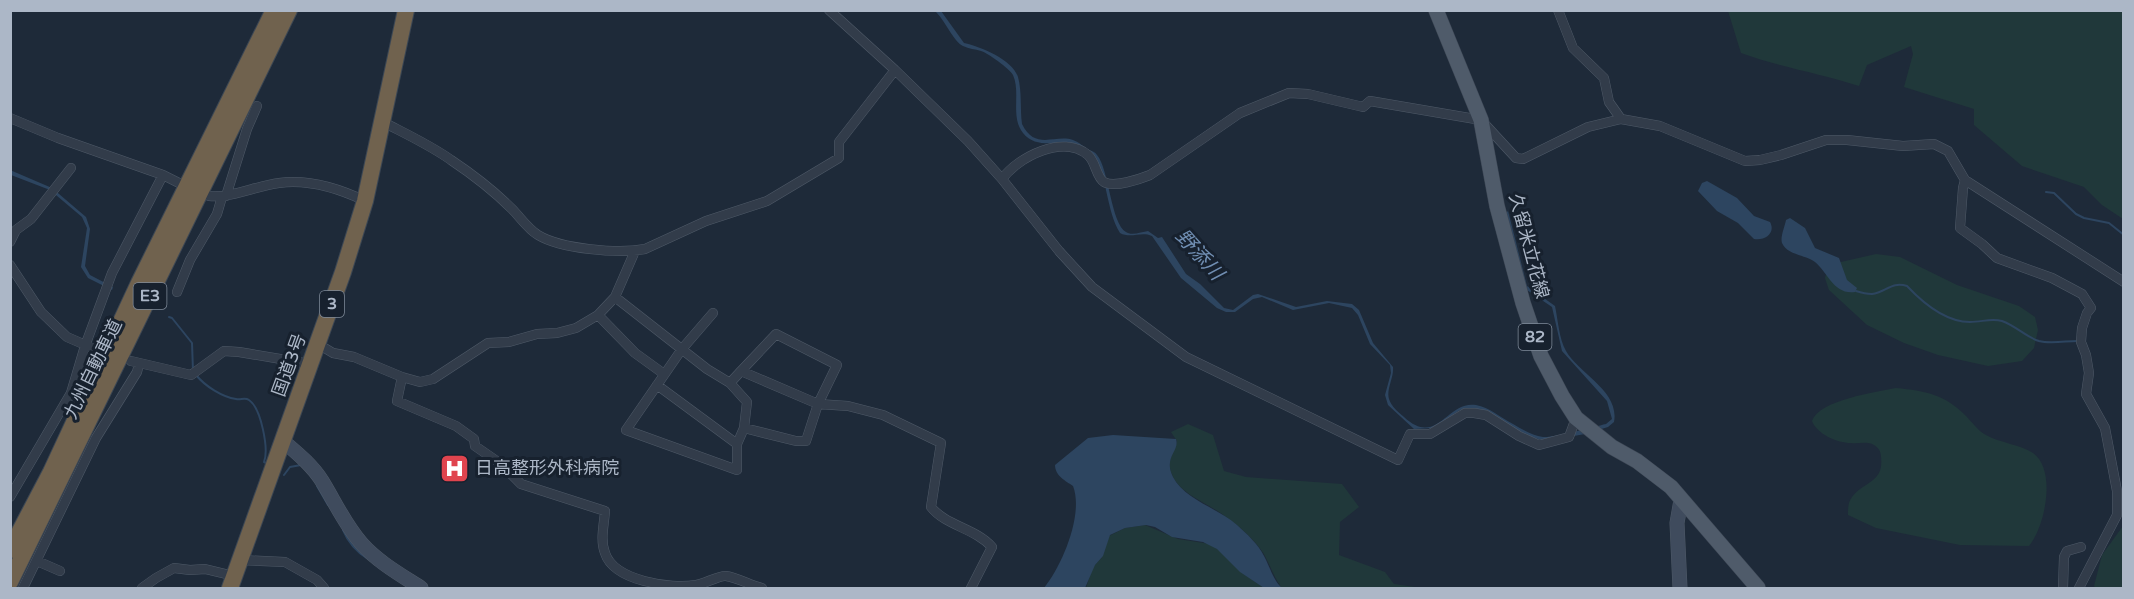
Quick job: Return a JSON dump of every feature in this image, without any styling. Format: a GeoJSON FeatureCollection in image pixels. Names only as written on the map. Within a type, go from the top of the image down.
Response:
{"type":"FeatureCollection","features":[{"type":"Feature","properties":{"kind":"highway","name":"九州自動車道"},"geometry":{"type":"LineString","coordinates":[[10,550],[51,472],[139,283],[274,10]]}},
{"type":"Feature","properties":{"kind":"highway","name":"九州自動車道"},"geometry":{"type":"LineString","coordinates":[[10,582],[289,10]]}},
{"type":"Feature","properties":{"kind":"highway","name":"国道3号"},"geometry":{"type":"LineString","coordinates":[[232,582],[318,344],[365,201],[406,10]]}},
{"type":"Feature","properties":{"kind":"main road","name":"久留米立花線"},"geometry":{"type":"LineString","coordinates":[[1436,10],[1481,120],[1497,206],[1523,303],[1542,356],[1562,396],[1576,417],[1612,447],[1657,475],[1682,500],[1758,588]]}},
{"type":"Feature","properties":{"kind":"street"},"geometry":{"type":"LineString","coordinates":[[830,10],[968,141],[1002,179],[1059,251],[1092,287],[1186,357],[1398,460],[1410,434],[1430,434],[1465,413],[1486,415],[1519,436],[1539,445],[1569,437],[1576,417]]}},
{"type":"Feature","properties":{"kind":"street"},"geometry":{"type":"LineString","coordinates":[[1558,10],[1573,48],[1604,78],[1609,102],[1621,119]]}},
{"type":"Feature","properties":{"kind":"street"},"geometry":{"type":"LineString","coordinates":[[383,122],[452,160],[510,207],[536,234],[559,244],[576,248],[635,251],[645,249],[706,220],[768,201],[839,158],[839,142],[895,70]]}},
{"type":"Feature","properties":{"kind":"street"},"geometry":{"type":"LineString","coordinates":[[1002,179],[1036,153],[1075,146],[1089,156],[1101,180],[1107,184],[1133,181],[1150,175],[1240,113],[1289,93],[1308,94],[1363,107],[1370,101],[1481,120],[1516,158],[1523,159],[1588,127],[1621,119],[1660,126],[1744,161],[1781,155],[1826,140],[1903,146],[1934,144],[1948,151],[1965,180],[2124,282]]}},
{"type":"Feature","properties":{"kind":"street"},"geometry":{"type":"LineString","coordinates":[[177,292],[190,260],[217,214],[257,106]]}},
{"type":"Feature","properties":{"kind":"street"},"geometry":{"type":"LineString","coordinates":[[10,117],[58,138],[163,175],[179,183]]}},
{"type":"Feature","properties":{"kind":"street"},"geometry":{"type":"LineString","coordinates":[[10,242],[13,227],[31,219],[71,168]]}},
{"type":"Feature","properties":{"kind":"street"},"geometry":{"type":"LineString","coordinates":[[10,496],[71,393],[112,273],[163,175]]}},
{"type":"Feature","properties":{"kind":"street"},"geometry":{"type":"LineString","coordinates":[[1965,180],[1960,228],[1996,258],[2052,278],[2082,294],[2091,308],[2082,328],[2081,342],[2089,373],[2086,394],[2105,428],[2117,491],[2117,515],[2079,588]]}},
{"type":"Feature","properties":{"kind":"street"},"geometry":{"type":"LineString","coordinates":[[209,196],[224,197],[279,183],[298,183],[335,189],[365,201]]}},
{"type":"Feature","properties":{"kind":"street"},"geometry":{"type":"LineString","coordinates":[[318,344],[333,353],[354,357],[402,377],[420,382],[433,380],[488,343],[509,342],[537,334],[557,333],[576,328],[598,315],[615,297],[635,251]]}},
{"type":"Feature","properties":{"kind":"street"},"geometry":{"type":"LineString","coordinates":[[10,265],[41,312],[67,337],[96,350]]}},
{"type":"Feature","properties":{"kind":"street"},"geometry":{"type":"LineString","coordinates":[[615,297],[682,349],[707,369],[730,383],[747,402],[744,428],[737,444],[737,470],[626,430],[682,349],[713,313]]}},
{"type":"Feature","properties":{"kind":"street"},"geometry":{"type":"LineString","coordinates":[[598,315],[635,353],[664,374]]}},
{"type":"Feature","properties":{"kind":"street"},"geometry":{"type":"LineString","coordinates":[[730,383],[776,334],[837,365],[818,404],[806,441],[796,441],[744,428]]}},
{"type":"Feature","properties":{"kind":"street"},"geometry":{"type":"LineString","coordinates":[[23,588],[96,438],[136,372],[135,362],[194,373],[224,351],[310,364]]}},
{"type":"Feature","properties":{"kind":"street"},"geometry":{"type":"LineString","coordinates":[[741,371],[818,404],[848,406],[883,415],[941,443],[931,507],[937,515],[985,539],[992,547],[971,588]]}},
{"type":"Feature","properties":{"kind":"street"},"geometry":{"type":"LineString","coordinates":[[402,377],[397,401],[456,426],[474,439],[475,446],[501,464],[521,484],[605,511],[603,541],[605,555],[617,570],[640,580],[674,586],[696,585],[724,575],[762,588]]}},
{"type":"Feature","properties":{"kind":"street"},"geometry":{"type":"LineString","coordinates":[[657,385],[737,444]]}},
{"type":"Feature","properties":{"kind":"street"},"geometry":{"type":"LineString","coordinates":[[283,441],[303,458],[321,479],[349,527],[363,545],[377,558],[422,588]]}},
{"type":"Feature","properties":{"kind":"street"},"geometry":{"type":"LineString","coordinates":[[1680,588],[1677,523],[1682,500]]}},
{"type":"Feature","properties":{"kind":"street"},"geometry":{"type":"LineString","coordinates":[[2063,588],[2064,557],[2067,551],[2081,548]]}},
{"type":"Feature","properties":{"kind":"street"},"geometry":{"type":"LineString","coordinates":[[240,560],[285,562],[316,580],[324,588]]}},
{"type":"Feature","properties":{"kind":"street"},"geometry":{"type":"LineString","coordinates":[[37,561],[60,572]]}},
{"type":"Feature","properties":{"kind":"street"},"geometry":{"type":"LineString","coordinates":[[142,588],[174,568],[205,569],[232,582]]}},
{"type":"Feature","properties":{"kind":"green space"},"geometry":{"type":"Polygon","coordinates":[[[1728,11],[2123,11],[2123,219],[2102,205],[2084,187],[2022,166],[1974,125],[1974,109],[1904,87],[1913,54],[1911,46],[1867,65],[1859,86],[1741,53],[1728,11]]]}},
{"type":"Feature","properties":{"kind":"green space"},"geometry":{"type":"Polygon","coordinates":[[[1876,254],[1900,257],[1957,285],[2019,306],[2035,317],[2038,330],[2034,348],[2022,361],[1988,366],[1938,355],[1904,343],[1867,325],[1829,290],[1825,278],[1832,264],[1876,254]]]}},
{"type":"Feature","properties":{"kind":"green space"},"geometry":{"type":"Polygon","coordinates":[[[1896,388],[1926,392],[1942,398],[1958,409],[1983,433],[1991,438],[2028,450],[2040,461],[2045,472],[2046,499],[2040,526],[2029,546],[1960,545],[1876,528],[1848,515],[1852,497],[1872,481],[1879,472],[1880,452],[1871,444],[1846,443],[1823,434],[1812,421],[1817,414],[1836,402],[1896,388]]]}},
{"type":"Feature","properties":{"kind":"green space"},"geometry":{"type":"Polygon","coordinates":[[[1188,424],[1213,435],[1224,471],[1246,477],[1342,484],[1359,507],[1340,522],[1339,555],[1385,572],[1394,584],[1422,588],[1281,587],[1264,554],[1248,536],[1236,524],[1184,490],[1174,479],[1170,464],[1177,441],[1171,432],[1188,424]]]}},
{"type":"Feature","properties":{"kind":"green space"},"geometry":{"type":"Polygon","coordinates":[[[1145,525],[1178,539],[1210,544],[1241,572],[1264,588],[1086,588],[1093,567],[1102,557],[1109,536],[1125,528],[1145,525]]]}},
{"type":"Feature","properties":{"kind":"green space"},"geometry":{"type":"Polygon","coordinates":[[[2123,526],[2123,588],[2096,588],[2094,586],[2102,555],[2123,526]]]}},
{"type":"Feature","properties":{"kind":"water"},"geometry":{"type":"Polygon","coordinates":[[[935,11],[941,11],[964,43],[979,47],[1003,59],[1015,71],[1020,88],[1022,124],[1027,132],[1039,139],[1073,140],[1095,153],[1101,162],[1113,208],[1121,227],[1128,233],[1148,231],[1158,238],[1162,237],[1186,274],[1200,284],[1224,308],[1233,310],[1253,295],[1258,294],[1296,307],[1327,301],[1352,304],[1359,310],[1373,343],[1393,367],[1388,391],[1390,402],[1399,413],[1415,425],[1425,428],[1434,426],[1466,405],[1481,406],[1527,432],[1543,437],[1606,424],[1612,419],[1607,401],[1562,351],[1552,307],[1527,290],[1506,213],[1508,211],[1527,286],[1555,306],[1560,335],[1566,351],[1605,392],[1614,411],[1614,422],[1608,427],[1585,434],[1546,441],[1527,436],[1484,412],[1471,408],[1460,410],[1433,428],[1414,429],[1388,405],[1385,395],[1391,373],[1390,365],[1370,344],[1358,315],[1352,308],[1329,303],[1293,310],[1262,297],[1253,299],[1235,312],[1226,312],[1217,308],[1181,278],[1152,236],[1120,233],[1115,224],[1098,164],[1086,148],[1077,144],[1039,142],[1023,133],[1017,120],[1016,89],[1011,72],[989,55],[960,44],[935,11]]]}},
{"type":"Feature","properties":{"kind":"water"},"geometry":{"type":"Polygon","coordinates":[[[10,170],[52,188],[86,217],[90,229],[85,266],[90,275],[113,287],[112,290],[88,278],[81,267],[87,228],[82,217],[50,190],[11,175],[10,170]]]}},
{"type":"Feature","properties":{"kind":"water"},"geometry":{"type":"Polygon","coordinates":[[[1707,181],[1737,198],[1754,216],[1770,222],[1772,230],[1770,233],[1762,239],[1754,239],[1738,223],[1717,211],[1698,191],[1702,183],[1707,181]]]}},
{"type":"Feature","properties":{"kind":"water"},"geometry":{"type":"Polygon","coordinates":[[[1790,218],[1805,228],[1815,248],[1839,258],[1847,280],[1857,288],[1855,292],[1848,292],[1837,287],[1815,262],[1784,247],[1782,235],[1786,220],[1790,218]]]}},
{"type":"Feature","properties":{"kind":"water"},"geometry":{"type":"Polygon","coordinates":[[[1113,435],[1176,439],[1170,470],[1178,485],[1185,492],[1237,525],[1262,552],[1282,588],[1264,588],[1240,572],[1217,549],[1203,542],[1172,537],[1155,527],[1146,525],[1125,528],[1110,535],[1103,556],[1095,565],[1085,588],[1044,588],[1064,553],[1076,511],[1073,486],[1059,475],[1055,465],[1088,438],[1113,435]]]}},
{"type":"Feature","properties":{"kind":"waterway"},"geometry":{"type":"LineString","coordinates":[[2046,192],[2054,193],[2076,214],[2109,223],[2124,235]]}},
{"type":"Feature","properties":{"kind":"waterway"},"geometry":{"type":"LineString","coordinates":[[1856,291],[1872,294],[1897,285],[1907,286],[1927,305],[1952,319],[1970,322],[1998,320],[2043,342],[2077,341]]}},
{"type":"Feature","properties":{"kind":"waterway"},"geometry":{"type":"LineString","coordinates":[[169,317],[192,343],[193,371]]}},
{"type":"Feature","properties":{"kind":"waterway"},"geometry":{"type":"LineString","coordinates":[[196,375],[220,393],[231,398],[247,399],[253,404],[263,429],[264,462],[266,463]]}},
{"type":"Feature","properties":{"kind":"waterway"},"geometry":{"type":"LineString","coordinates":[[284,475],[290,467],[301,465]]}},
{"type":"Feature","properties":{"kind":"waterway"},"geometry":{"type":"LineString","coordinates":[[317,486],[328,505]]}},
{"type":"Feature","properties":{"kind":"waterway"},"geometry":{"type":"LineString","coordinates":[[343,530],[353,546],[368,559]]}},
{"type":"Feature","properties":{"kind":"place","name":"日高整形外科病院"},"geometry":{"type":"Point","coordinates":[454,468]}},
{"type":"Feature","properties":{"kind":"water label","name":"野添川"},"geometry":{"type":"Point","coordinates":[1199,255]}}]}
